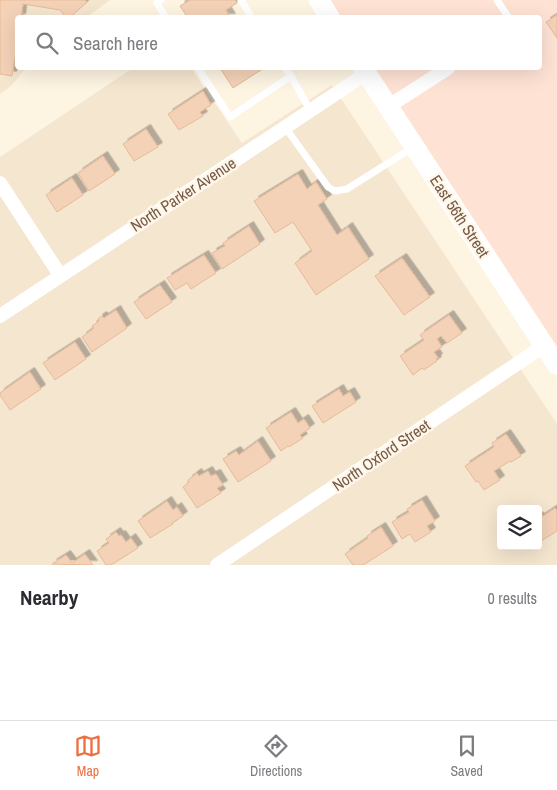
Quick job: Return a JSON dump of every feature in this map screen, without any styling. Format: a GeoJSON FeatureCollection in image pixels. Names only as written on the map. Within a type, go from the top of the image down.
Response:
{"type":"FeatureCollection","features":[{"type":"Feature","properties":{"kind":"street"},"geometry":{"type":"LineString","coordinates":[[319,0],[328,15]]}},
{"type":"Feature","properties":{"kind":"street","name":"East 56th Street"},"geometry":{"type":"LineString","coordinates":[[365,70],[557,364]]}},
{"type":"Feature","properties":{"kind":"street","name":"North Parker Avenue"},"geometry":{"type":"LineString","coordinates":[[0,316],[310,110],[365,70]]}},
{"type":"Feature","properties":{"kind":"street"},"geometry":{"type":"LineString","coordinates":[[389,106],[445,70]]}},
{"type":"Feature","properties":{"kind":"street"},"geometry":{"type":"LineString","coordinates":[[0,183],[60,275]]}},
{"type":"Feature","properties":{"kind":"street","name":"North Oxford Street"},"geometry":{"type":"LineString","coordinates":[[217,565],[545,345]]}},
{"type":"Feature","properties":{"kind":"lane"},"geometry":{"type":"LineString","coordinates":[[160,0],[157,2],[164,15]]}},
{"type":"Feature","properties":{"kind":"lane"},"geometry":{"type":"LineString","coordinates":[[241,0],[250,15]]}},
{"type":"Feature","properties":{"kind":"lane"},"geometry":{"type":"LineString","coordinates":[[497,0],[507,15]]}},
{"type":"Feature","properties":{"kind":"lane"},"geometry":{"type":"LineString","coordinates":[[199,70],[230,117],[291,76]]}},
{"type":"Feature","properties":{"kind":"lane"},"geometry":{"type":"LineString","coordinates":[[286,70],[310,110]]}},
{"type":"Feature","properties":{"kind":"lane"},"geometry":{"type":"LineString","coordinates":[[285,126],[328,187],[335,190],[347,189],[415,146]]}},
{"type":"Feature","properties":{"kind":"shaded area"},"geometry":{"type":"Polygon","coordinates":[[[0,0],[110,0],[90,15],[15,15],[15,70],[24,70],[11,86],[0,94],[0,0]]]}},
{"type":"Feature","properties":{"kind":"shaded area"},"geometry":{"type":"Polygon","coordinates":[[[330,0],[557,0],[557,348],[375,70],[542,70],[542,15],[340,15],[330,0]]]}},
{"type":"Feature","properties":{"kind":"shaded area"},"geometry":{"type":"Polygon","coordinates":[[[130,70],[192,70],[242,143],[332,85],[557,424],[557,565],[0,565],[0,157],[130,70]]]}},
{"type":"Feature","properties":{"kind":"building"},"geometry":{"type":"Polygon","coordinates":[[[0,0],[85,0],[87,2],[72,15],[64,15],[60,10],[23,4],[21,15],[15,15],[15,58],[12,76],[0,74],[0,0]]]}},
{"type":"Feature","properties":{"kind":"building"},"geometry":{"type":"Polygon","coordinates":[[[190,0],[235,0],[237,3],[226,10],[229,15],[186,15],[180,6],[190,0]]]}},
{"type":"Feature","properties":{"kind":"building"},"geometry":{"type":"Polygon","coordinates":[[[557,15],[557,38],[546,22],[557,15]]]}},
{"type":"Feature","properties":{"kind":"building"},"geometry":{"type":"Polygon","coordinates":[[[221,70],[261,70],[233,88],[221,70]]]}},
{"type":"Feature","properties":{"kind":"building"},"geometry":{"type":"Polygon","coordinates":[[[203,91],[211,105],[200,112],[203,116],[179,130],[168,114],[203,91]]]}},
{"type":"Feature","properties":{"kind":"building"},"geometry":{"type":"Polygon","coordinates":[[[146,129],[158,147],[134,161],[123,144],[146,129]]]}},
{"type":"Feature","properties":{"kind":"building"},"geometry":{"type":"Polygon","coordinates":[[[103,156],[115,174],[89,191],[78,173],[103,156]]]}},
{"type":"Feature","properties":{"kind":"building"},"geometry":{"type":"Polygon","coordinates":[[[298,174],[307,189],[316,182],[327,199],[318,205],[337,235],[348,227],[369,259],[316,295],[295,263],[312,251],[293,222],[275,233],[254,201],[298,174]]]}},
{"type":"Feature","properties":{"kind":"building"},"geometry":{"type":"Polygon","coordinates":[[[72,178],[83,195],[57,212],[46,195],[72,178]]]}},
{"type":"Feature","properties":{"kind":"building"},"geometry":{"type":"Polygon","coordinates":[[[249,226],[260,244],[222,269],[212,253],[225,246],[223,243],[249,226]]]}},
{"type":"Feature","properties":{"kind":"building"},"geometry":{"type":"Polygon","coordinates":[[[204,255],[216,273],[191,289],[187,283],[175,290],[167,278],[204,255]]]}},
{"type":"Feature","properties":{"kind":"building"},"geometry":{"type":"Polygon","coordinates":[[[402,258],[430,297],[404,315],[375,276],[402,258]]]}},
{"type":"Feature","properties":{"kind":"building"},"geometry":{"type":"Polygon","coordinates":[[[160,285],[172,302],[146,319],[134,302],[160,285]]]}},
{"type":"Feature","properties":{"kind":"building"},"geometry":{"type":"Polygon","coordinates":[[[116,310],[127,328],[92,352],[82,337],[94,328],[92,326],[99,321],[98,319],[102,316],[104,318],[116,310]]]}},
{"type":"Feature","properties":{"kind":"building"},"geometry":{"type":"Polygon","coordinates":[[[449,315],[462,333],[447,343],[441,336],[437,339],[442,347],[434,352],[438,358],[436,359],[437,361],[424,370],[422,368],[413,375],[400,356],[424,340],[420,335],[449,315]]]}},
{"type":"Feature","properties":{"kind":"building"},"geometry":{"type":"Polygon","coordinates":[[[75,342],[86,359],[55,380],[43,363],[75,342]]]}},
{"type":"Feature","properties":{"kind":"building"},"geometry":{"type":"Polygon","coordinates":[[[30,372],[41,389],[10,410],[0,393],[30,372]]]}},
{"type":"Feature","properties":{"kind":"building"},"geometry":{"type":"Polygon","coordinates":[[[339,389],[343,396],[350,392],[356,402],[323,423],[312,406],[339,389]]]}},
{"type":"Feature","properties":{"kind":"building"},"geometry":{"type":"Polygon","coordinates":[[[291,412],[298,423],[304,419],[310,428],[300,435],[303,438],[281,451],[266,428],[291,412]]]}},
{"type":"Feature","properties":{"kind":"building"},"geometry":{"type":"Polygon","coordinates":[[[506,434],[521,456],[494,471],[500,480],[484,490],[465,466],[494,447],[492,443],[506,434]]]}},
{"type":"Feature","properties":{"kind":"building"},"geometry":{"type":"Polygon","coordinates":[[[258,441],[271,461],[238,482],[223,459],[236,451],[239,455],[258,441]]]}},
{"type":"Feature","properties":{"kind":"building"},"geometry":{"type":"Polygon","coordinates":[[[208,471],[211,476],[216,474],[223,485],[217,488],[221,493],[197,508],[183,487],[197,473],[199,476],[208,471]]]}},
{"type":"Feature","properties":{"kind":"building"},"geometry":{"type":"Polygon","coordinates":[[[422,500],[435,521],[427,526],[431,532],[415,542],[410,534],[402,539],[392,522],[409,512],[407,509],[422,500]]]}},
{"type":"Feature","properties":{"kind":"building"},"geometry":{"type":"Polygon","coordinates":[[[167,501],[173,510],[177,507],[183,516],[150,538],[138,521],[167,501]]]}},
{"type":"Feature","properties":{"kind":"building"},"geometry":{"type":"Polygon","coordinates":[[[555,508],[557,510],[557,531],[542,540],[542,517],[555,508]]]}},
{"type":"Feature","properties":{"kind":"building"},"geometry":{"type":"Polygon","coordinates":[[[381,527],[393,546],[363,565],[353,565],[345,554],[381,527]]]}},
{"type":"Feature","properties":{"kind":"building"},"geometry":{"type":"Polygon","coordinates":[[[116,532],[126,542],[131,538],[138,548],[111,565],[106,565],[97,551],[109,543],[106,539],[116,532]]]}},
{"type":"Feature","properties":{"kind":"building"},"geometry":{"type":"Polygon","coordinates":[[[85,554],[93,565],[52,564],[66,555],[72,563],[85,554]]]}}]}
